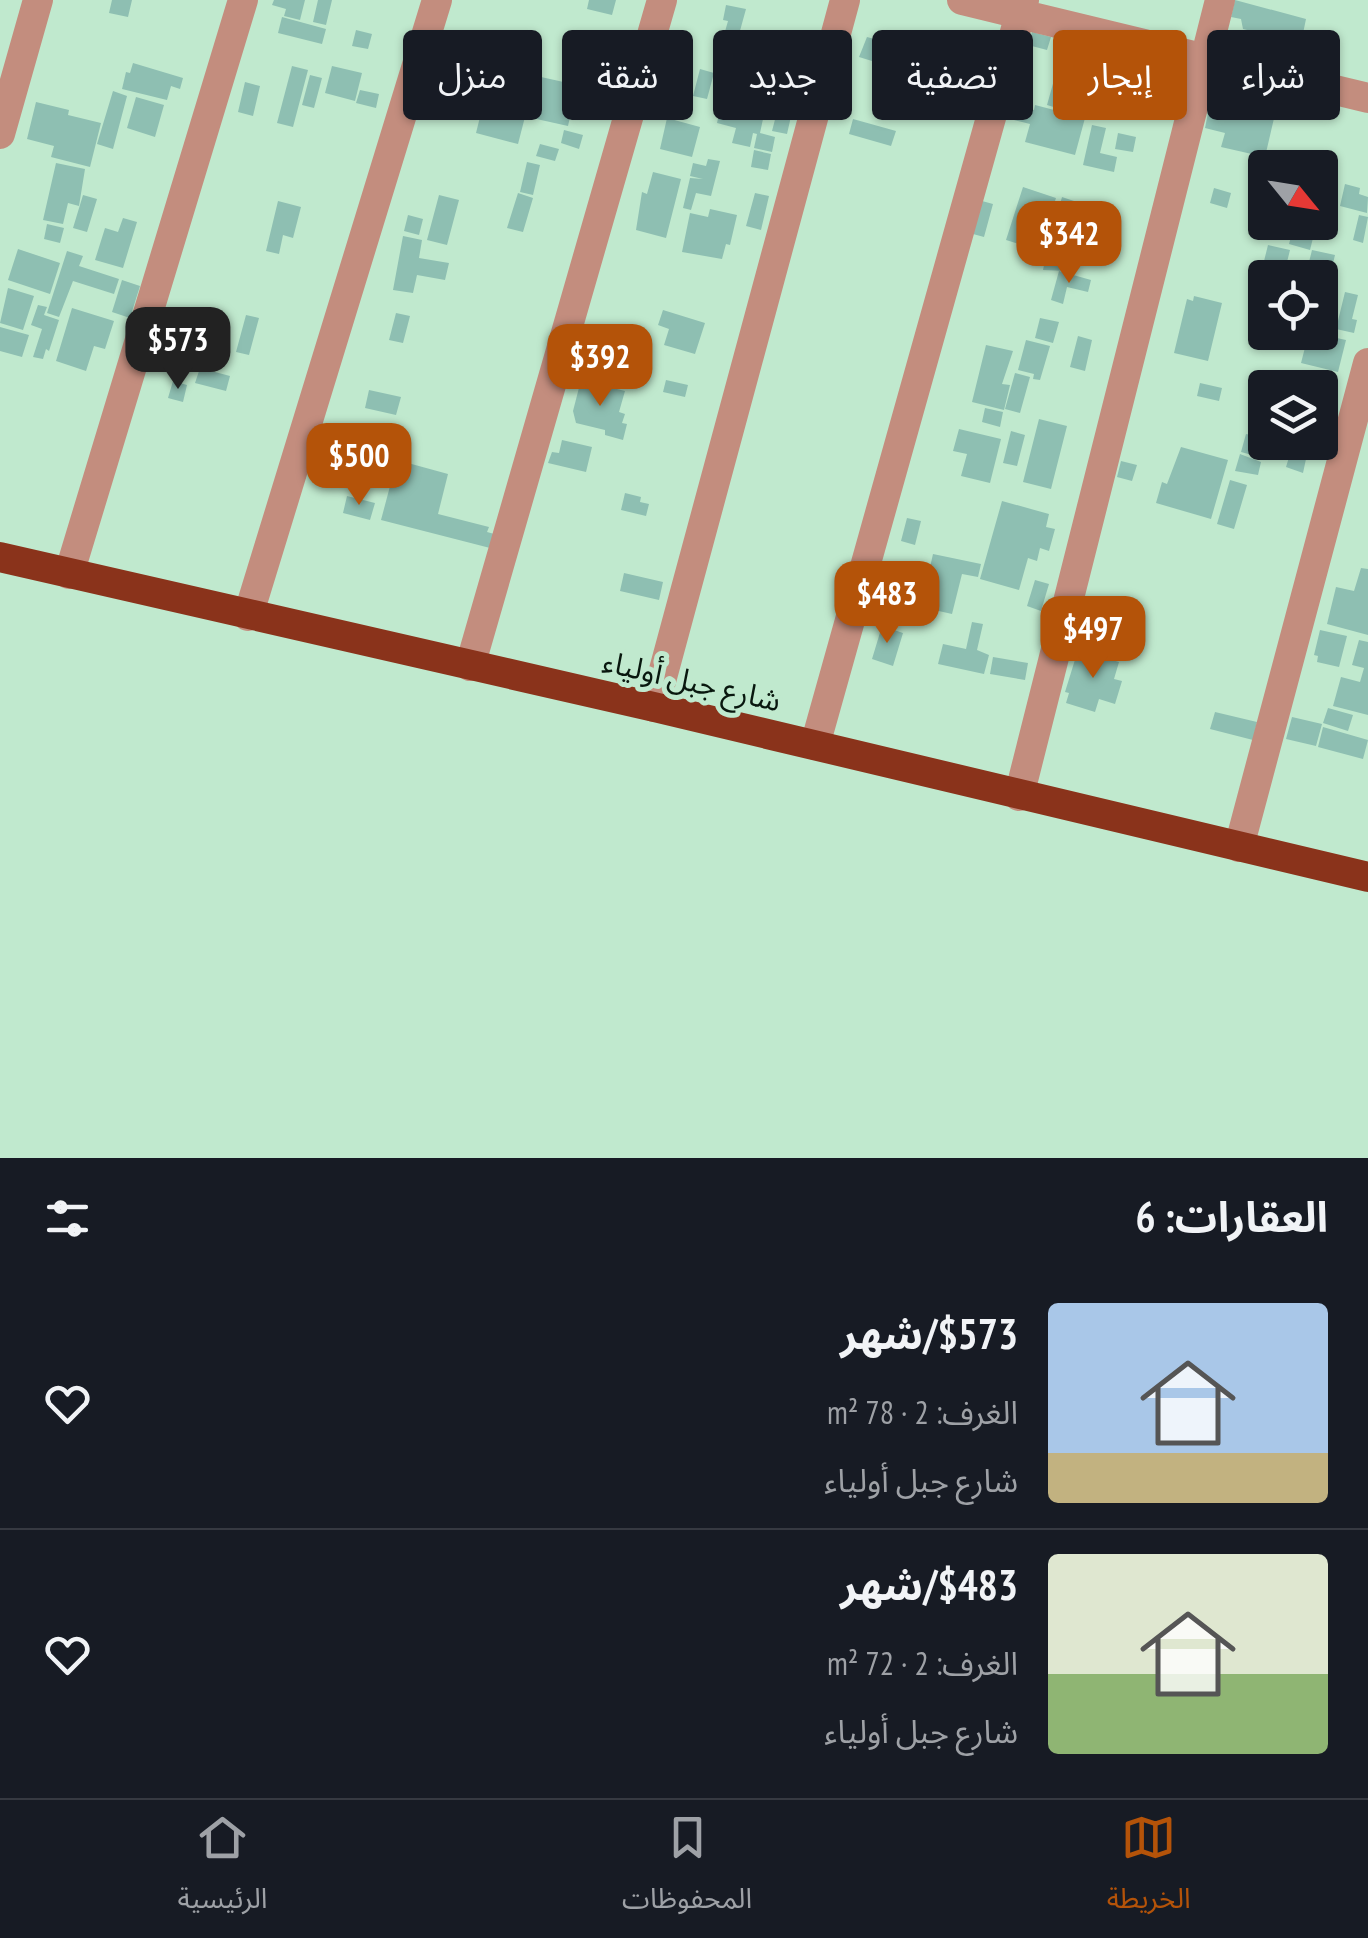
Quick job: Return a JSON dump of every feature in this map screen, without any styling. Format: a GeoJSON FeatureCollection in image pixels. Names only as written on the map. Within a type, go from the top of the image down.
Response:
{"type":"FeatureCollection","features":[{"type":"Feature","properties":{"kind":"highway","name":"شارع جبل أولياء"},"geometry":{"type":"LineString","coordinates":[[0,557],[1368,877]]}},
{"type":"Feature","properties":{"kind":"street"},"geometry":{"type":"LineString","coordinates":[[0,134],[38,0]]}},
{"type":"Feature","properties":{"kind":"street"},"geometry":{"type":"LineString","coordinates":[[70,574],[243,0]]}},
{"type":"Feature","properties":{"kind":"street"},"geometry":{"type":"LineString","coordinates":[[248,616],[438,0]]}},
{"type":"Feature","properties":{"kind":"street"},"geometry":{"type":"LineString","coordinates":[[470,666],[662,0]]}},
{"type":"Feature","properties":{"kind":"street"},"geometry":{"type":"LineString","coordinates":[[654,707],[845,0]]}},
{"type":"Feature","properties":{"kind":"street"},"geometry":{"type":"LineString","coordinates":[[962,0],[1022,7],[1368,98]]}},
{"type":"Feature","properties":{"kind":"street"},"geometry":{"type":"LineString","coordinates":[[1019,796],[1220,0]]}},
{"type":"Feature","properties":{"kind":"street"},"geometry":{"type":"LineString","coordinates":[[815,745],[1022,7]]}},
{"type":"Feature","properties":{"kind":"street"},"geometry":{"type":"LineString","coordinates":[[1239,847],[1368,364]]}},
{"type":"Feature","properties":{"kind":"building"},"geometry":{"type":"Polygon","coordinates":[[[112,0],[132,0],[128,17],[109,13],[112,0]]]}},
{"type":"Feature","properties":{"kind":"building"},"geometry":{"type":"Polygon","coordinates":[[[274,0],[305,0],[300,20],[284,16],[286,9],[272,5],[274,0]]]}},
{"type":"Feature","properties":{"kind":"building"},"geometry":{"type":"Polygon","coordinates":[[[318,0],[332,0],[326,25],[313,22],[318,0]]]}},
{"type":"Feature","properties":{"kind":"building"},"geometry":{"type":"Polygon","coordinates":[[[589,0],[616,0],[612,15],[587,9],[589,0]]]}},
{"type":"Feature","properties":{"kind":"building"},"geometry":{"type":"Polygon","coordinates":[[[1235,0],[1306,19],[1304,30],[1247,30],[1243,29],[1241,19],[1231,17],[1235,0]]]}},
{"type":"Feature","properties":{"kind":"building"},"geometry":{"type":"Polygon","coordinates":[[[726,5],[746,9],[740,30],[725,30],[728,21],[723,20],[726,5]]]}},
{"type":"Feature","properties":{"kind":"building"},"geometry":{"type":"Polygon","coordinates":[[[282,17],[326,29],[322,44],[278,33],[282,17]]]}},
{"type":"Feature","properties":{"kind":"building"},"geometry":{"type":"Polygon","coordinates":[[[356,30],[372,34],[368,49],[352,46],[356,30]]]}},
{"type":"Feature","properties":{"kind":"building"},"geometry":{"type":"Polygon","coordinates":[[[1033,32],[1051,37],[1047,50],[1033,46],[1033,32]]]}},
{"type":"Feature","properties":{"kind":"building"},"geometry":{"type":"Polygon","coordinates":[[[867,37],[872,38],[872,61],[859,57],[867,37]]]}},
{"type":"Feature","properties":{"kind":"building"},"geometry":{"type":"Polygon","coordinates":[[[133,63],[183,78],[180,89],[171,86],[167,100],[122,89],[133,63]]]}},
{"type":"Feature","properties":{"kind":"building"},"geometry":{"type":"Polygon","coordinates":[[[292,66],[308,70],[293,127],[277,123],[292,66]]]}},
{"type":"Feature","properties":{"kind":"building"},"geometry":{"type":"Polygon","coordinates":[[[332,66],[362,73],[355,101],[325,93],[332,66]]]}},
{"type":"Feature","properties":{"kind":"building"},"geometry":{"type":"Polygon","coordinates":[[[700,69],[713,73],[707,99],[693,96],[700,69]]]}},
{"type":"Feature","properties":{"kind":"building"},"geometry":{"type":"Polygon","coordinates":[[[310,75],[322,78],[314,108],[302,105],[310,75]]]}},
{"type":"Feature","properties":{"kind":"building"},"geometry":{"type":"Polygon","coordinates":[[[542,77],[562,82],[562,120],[569,120],[568,126],[541,120],[542,77]]]}},
{"type":"Feature","properties":{"kind":"building"},"geometry":{"type":"Polygon","coordinates":[[[245,82],[260,86],[253,116],[238,112],[245,82]]]}},
{"type":"Feature","properties":{"kind":"building"},"geometry":{"type":"Polygon","coordinates":[[[1053,84],[1053,107],[1047,105],[1053,84]]]}},
{"type":"Feature","properties":{"kind":"building"},"geometry":{"type":"Polygon","coordinates":[[[360,90],[379,94],[376,108],[356,103],[360,90]]]}},
{"type":"Feature","properties":{"kind":"building"},"geometry":{"type":"Polygon","coordinates":[[[113,91],[127,96],[113,149],[97,144],[113,91]]]}},
{"type":"Feature","properties":{"kind":"building"},"geometry":{"type":"Polygon","coordinates":[[[136,97],[164,105],[155,137],[127,128],[136,97]]]}},
{"type":"Feature","properties":{"kind":"building"},"geometry":{"type":"Polygon","coordinates":[[[36,102],[101,123],[90,167],[51,157],[54,146],[27,139],[36,102]]]}},
{"type":"Feature","properties":{"kind":"building"},"geometry":{"type":"Polygon","coordinates":[[[1035,105],[1053,110],[1053,120],[1084,120],[1075,155],[1025,142],[1030,124],[1014,120],[1033,120],[1035,105]]]}},
{"type":"Feature","properties":{"kind":"building"},"geometry":{"type":"Polygon","coordinates":[[[1207,118],[1274,120],[1267,150],[1248,150],[1248,153],[1221,147],[1225,133],[1205,128],[1207,118]]]}},
{"type":"Feature","properties":{"kind":"building"},"geometry":{"type":"Polygon","coordinates":[[[853,119],[896,131],[891,146],[849,134],[853,119]]]}},
{"type":"Feature","properties":{"kind":"building"},"geometry":{"type":"Polygon","coordinates":[[[479,120],[524,120],[518,144],[476,133],[479,120]]]}},
{"type":"Feature","properties":{"kind":"building"},"geometry":{"type":"Polygon","coordinates":[[[667,120],[700,127],[692,157],[660,149],[667,120]]]}},
{"type":"Feature","properties":{"kind":"building"},"geometry":{"type":"Polygon","coordinates":[[[763,120],[760,133],[775,137],[772,152],[754,148],[757,134],[753,133],[750,147],[732,143],[736,128],[717,123],[763,120]]]}},
{"type":"Feature","properties":{"kind":"building"},"geometry":{"type":"Polygon","coordinates":[[[775,120],[790,120],[787,134],[772,131],[775,120]]]}},
{"type":"Feature","properties":{"kind":"building"},"geometry":{"type":"Polygon","coordinates":[[[1092,125],[1106,128],[1100,153],[1117,157],[1114,172],[1083,165],[1092,125]]]}},
{"type":"Feature","properties":{"kind":"building"},"geometry":{"type":"Polygon","coordinates":[[[564,130],[583,135],[579,149],[561,143],[564,130]]]}},
{"type":"Feature","properties":{"kind":"building"},"geometry":{"type":"Polygon","coordinates":[[[1118,133],[1136,137],[1133,152],[1115,149],[1118,133]]]}},
{"type":"Feature","properties":{"kind":"building"},"geometry":{"type":"Polygon","coordinates":[[[540,144],[559,149],[555,161],[536,156],[540,144]]]}},
{"type":"Feature","properties":{"kind":"building"},"geometry":{"type":"Polygon","coordinates":[[[754,150],[771,154],[768,170],[751,167],[754,150]]]}},
{"type":"Feature","properties":{"kind":"building"},"geometry":{"type":"Polygon","coordinates":[[[708,159],[720,161],[711,196],[696,193],[691,210],[683,208],[690,178],[703,179],[690,176],[693,163],[706,166],[708,159]]]}},
{"type":"Feature","properties":{"kind":"building"},"geometry":{"type":"Polygon","coordinates":[[[527,162],[540,165],[533,195],[520,192],[527,162]]]}},
{"type":"Feature","properties":{"kind":"building"},"geometry":{"type":"Polygon","coordinates":[[[56,163],[85,169],[79,206],[68,203],[63,224],[43,220],[56,163]]]}},
{"type":"Feature","properties":{"kind":"building"},"geometry":{"type":"Polygon","coordinates":[[[653,172],[681,179],[666,238],[636,230],[642,192],[647,194],[653,172]]]}},
{"type":"Feature","properties":{"kind":"building"},"geometry":{"type":"Polygon","coordinates":[[[1345,184],[1360,188],[1359,194],[1368,197],[1367,213],[1340,206],[1345,184]]]}},
{"type":"Feature","properties":{"kind":"building"},"geometry":{"type":"Polygon","coordinates":[[[1023,187],[1056,198],[1039,250],[1006,240],[1023,187]]]}},
{"type":"Feature","properties":{"kind":"building"},"geometry":{"type":"Polygon","coordinates":[[[1214,188],[1231,193],[1227,208],[1210,203],[1214,188]]]}},
{"type":"Feature","properties":{"kind":"building"},"geometry":{"type":"Polygon","coordinates":[[[518,193],[533,198],[523,232],[507,228],[518,193]]]}},
{"type":"Feature","properties":{"kind":"building"},"geometry":{"type":"Polygon","coordinates":[[[755,193],[769,196],[761,230],[746,226],[755,193]]]}},
{"type":"Feature","properties":{"kind":"building"},"geometry":{"type":"Polygon","coordinates":[[[83,195],[97,199],[87,232],[73,228],[83,195]]]}},
{"type":"Feature","properties":{"kind":"building"},"geometry":{"type":"Polygon","coordinates":[[[439,195],[459,200],[447,245],[427,240],[439,195]]]}},
{"type":"Feature","properties":{"kind":"building"},"geometry":{"type":"Polygon","coordinates":[[[1062,197],[1074,201],[1062,243],[1050,239],[1062,197]]]}},
{"type":"Feature","properties":{"kind":"building"},"geometry":{"type":"Polygon","coordinates":[[[278,201],[301,207],[293,238],[283,235],[279,254],[266,251],[278,201]]]}},
{"type":"Feature","properties":{"kind":"building"},"geometry":{"type":"Polygon","coordinates":[[[982,201],[993,204],[984,237],[973,234],[982,201]]]}},
{"type":"Feature","properties":{"kind":"building"},"geometry":{"type":"Polygon","coordinates":[[[710,209],[737,215],[730,245],[726,244],[722,259],[682,252],[690,213],[708,217],[710,209]]]}},
{"type":"Feature","properties":{"kind":"building"},"geometry":{"type":"Polygon","coordinates":[[[408,215],[423,219],[419,235],[404,231],[408,215]]]}},
{"type":"Feature","properties":{"kind":"building"},"geometry":{"type":"Polygon","coordinates":[[[1359,215],[1368,217],[1363,243],[1353,240],[1359,215]]]}},
{"type":"Feature","properties":{"kind":"building"},"geometry":{"type":"Polygon","coordinates":[[[123,218],[137,222],[123,268],[95,260],[105,228],[118,232],[123,218]]]}},
{"type":"Feature","properties":{"kind":"building"},"geometry":{"type":"Polygon","coordinates":[[[47,224],[64,228],[60,243],[44,239],[47,224]]]}},
{"type":"Feature","properties":{"kind":"building"},"geometry":{"type":"Polygon","coordinates":[[[403,236],[422,240],[419,258],[449,263],[445,280],[417,275],[413,293],[393,290],[403,236]]]}},
{"type":"Feature","properties":{"kind":"building"},"geometry":{"type":"Polygon","coordinates":[[[1290,240],[1312,240],[1310,250],[1289,244],[1290,240]]]}},
{"type":"Feature","properties":{"kind":"building"},"geometry":{"type":"Polygon","coordinates":[[[1064,241],[1075,244],[1069,271],[1043,270],[1047,251],[1060,255],[1064,241]]]}},
{"type":"Feature","properties":{"kind":"building"},"geometry":{"type":"Polygon","coordinates":[[[1268,245],[1290,250],[1288,260],[1264,260],[1268,245]]]}},
{"type":"Feature","properties":{"kind":"building"},"geometry":{"type":"Polygon","coordinates":[[[18,249],[60,263],[50,294],[8,280],[18,249]]]}},
{"type":"Feature","properties":{"kind":"building"},"geometry":{"type":"Polygon","coordinates":[[[1312,250],[1335,255],[1334,260],[1310,260],[1312,250]]]}},
{"type":"Feature","properties":{"kind":"building"},"geometry":{"type":"Polygon","coordinates":[[[67,251],[83,256],[79,266],[119,279],[114,294],[73,281],[59,317],[47,313],[67,251]]]}},
{"type":"Feature","properties":{"kind":"building"},"geometry":{"type":"Polygon","coordinates":[[[1059,271],[1091,280],[1088,292],[1067,287],[1063,304],[1051,300],[1059,271]]]}},
{"type":"Feature","properties":{"kind":"building"},"geometry":{"type":"Polygon","coordinates":[[[122,280],[140,286],[130,318],[112,312],[122,280]]]}},
{"type":"Feature","properties":{"kind":"building"},"geometry":{"type":"Polygon","coordinates":[[[8,288],[34,296],[23,330],[0,323],[8,288]]]}},
{"type":"Feature","properties":{"kind":"building"},"geometry":{"type":"Polygon","coordinates":[[[1345,292],[1358,295],[1352,319],[1357,320],[1354,333],[1338,329],[1345,292]]]}},
{"type":"Feature","properties":{"kind":"building"},"geometry":{"type":"Polygon","coordinates":[[[1194,296],[1222,303],[1208,361],[1174,353],[1187,299],[1193,301],[1194,296]]]}},
{"type":"Feature","properties":{"kind":"building"},"geometry":{"type":"Polygon","coordinates":[[[38,305],[47,307],[44,315],[59,320],[43,359],[33,357],[42,329],[31,325],[38,305]]]}},
{"type":"Feature","properties":{"kind":"building"},"geometry":{"type":"Polygon","coordinates":[[[72,308],[114,321],[105,349],[94,346],[86,371],[56,361],[72,308]]]}},
{"type":"Feature","properties":{"kind":"building"},"geometry":{"type":"Polygon","coordinates":[[[663,310],[705,323],[695,354],[664,345],[669,329],[658,325],[663,310]]]}},
{"type":"Feature","properties":{"kind":"building"},"geometry":{"type":"Polygon","coordinates":[[[396,313],[410,316],[403,343],[389,340],[396,313]]]}},
{"type":"Feature","properties":{"kind":"building"},"geometry":{"type":"Polygon","coordinates":[[[246,315],[259,318],[249,355],[236,352],[246,315]]]}},
{"type":"Feature","properties":{"kind":"building"},"geometry":{"type":"Polygon","coordinates":[[[1040,318],[1059,322],[1053,343],[1035,338],[1040,318]]]}},
{"type":"Feature","properties":{"kind":"building"},"geometry":{"type":"Polygon","coordinates":[[[0,327],[29,335],[22,357],[0,351],[0,327]]]}},
{"type":"Feature","properties":{"kind":"building"},"geometry":{"type":"Polygon","coordinates":[[[1078,336],[1092,340],[1085,371],[1070,367],[1078,336]]]}},
{"type":"Feature","properties":{"kind":"building"},"geometry":{"type":"Polygon","coordinates":[[[1338,338],[1346,340],[1338,372],[1301,363],[1304,350],[1338,350],[1338,338]]]}},
{"type":"Feature","properties":{"kind":"building"},"geometry":{"type":"Polygon","coordinates":[[[1026,340],[1050,346],[1040,380],[1018,370],[1026,340]]]}},
{"type":"Feature","properties":{"kind":"building"},"geometry":{"type":"Polygon","coordinates":[[[986,345],[1013,351],[1002,384],[1010,385],[1004,410],[972,402],[986,345]]]}},
{"type":"Feature","properties":{"kind":"building"},"geometry":{"type":"Polygon","coordinates":[[[200,368],[230,376],[226,391],[195,383],[200,368]]]}},
{"type":"Feature","properties":{"kind":"building"},"geometry":{"type":"Polygon","coordinates":[[[1015,373],[1030,377],[1020,413],[1005,409],[1015,373]]]}},
{"type":"Feature","properties":{"kind":"building"},"geometry":{"type":"Polygon","coordinates":[[[581,380],[625,391],[619,412],[625,414],[622,423],[627,424],[623,440],[605,435],[605,430],[576,423],[573,411],[581,380]]]}},
{"type":"Feature","properties":{"kind":"building"},"geometry":{"type":"Polygon","coordinates":[[[666,380],[688,385],[685,397],[663,392],[666,380]]]}},
{"type":"Feature","properties":{"kind":"building"},"geometry":{"type":"Polygon","coordinates":[[[173,381],[187,385],[183,402],[168,398],[173,381]]]}},
{"type":"Feature","properties":{"kind":"building"},"geometry":{"type":"Polygon","coordinates":[[[1200,383],[1222,388],[1219,401],[1197,396],[1200,383]]]}},
{"type":"Feature","properties":{"kind":"building"},"geometry":{"type":"Polygon","coordinates":[[[369,390],[401,397],[396,415],[365,408],[369,390]]]}},
{"type":"Feature","properties":{"kind":"building"},"geometry":{"type":"Polygon","coordinates":[[[985,408],[1003,412],[1000,427],[982,422],[985,408]]]}},
{"type":"Feature","properties":{"kind":"building"},"geometry":{"type":"Polygon","coordinates":[[[1039,419],[1067,426],[1051,489],[1023,482],[1039,419]]]}},
{"type":"Feature","properties":{"kind":"building"},"geometry":{"type":"Polygon","coordinates":[[[959,429],[1001,439],[990,483],[961,476],[967,454],[953,451],[959,429]]]}},
{"type":"Feature","properties":{"kind":"building"},"geometry":{"type":"Polygon","coordinates":[[[1011,431],[1025,435],[1017,466],[1003,463],[1011,431]]]}},
{"type":"Feature","properties":{"kind":"building"},"geometry":{"type":"Polygon","coordinates":[[[1246,434],[1248,434],[1248,454],[1241,452],[1246,434]]]}},
{"type":"Feature","properties":{"kind":"building"},"geometry":{"type":"Polygon","coordinates":[[[562,440],[592,447],[586,472],[548,463],[552,452],[559,453],[562,440]]]}},
{"type":"Feature","properties":{"kind":"building"},"geometry":{"type":"Polygon","coordinates":[[[1181,447],[1228,460],[1211,519],[1156,503],[1162,482],[1167,484],[1181,447]]]}},
{"type":"Feature","properties":{"kind":"building"},"geometry":{"type":"Polygon","coordinates":[[[1240,454],[1261,462],[1258,475],[1235,471],[1240,454]]]}},
{"type":"Feature","properties":{"kind":"building"},"geometry":{"type":"Polygon","coordinates":[[[397,460],[448,474],[438,514],[489,527],[487,532],[498,535],[494,549],[381,520],[397,460]]]}},
{"type":"Feature","properties":{"kind":"building"},"geometry":{"type":"Polygon","coordinates":[[[1288,460],[1306,460],[1303,473],[1286,467],[1288,460]]]}},
{"type":"Feature","properties":{"kind":"building"},"geometry":{"type":"Polygon","coordinates":[[[1121,461],[1137,465],[1132,481],[1117,477],[1121,461]]]}},
{"type":"Feature","properties":{"kind":"building"},"geometry":{"type":"Polygon","coordinates":[[[1230,480],[1247,485],[1234,529],[1217,524],[1230,480]]]}},
{"type":"Feature","properties":{"kind":"building"},"geometry":{"type":"Polygon","coordinates":[[[625,493],[641,497],[640,502],[649,504],[646,516],[621,510],[625,493]]]}},
{"type":"Feature","properties":{"kind":"building"},"geometry":{"type":"Polygon","coordinates":[[[347,496],[375,503],[370,520],[343,513],[347,496]]]}},
{"type":"Feature","properties":{"kind":"building"},"geometry":{"type":"Polygon","coordinates":[[[1002,501],[1049,514],[1046,527],[1055,529],[1049,551],[1040,548],[1037,561],[1028,558],[1019,590],[980,579],[1002,501]]]}},
{"type":"Feature","properties":{"kind":"building"},"geometry":{"type":"Polygon","coordinates":[[[907,518],[921,521],[915,545],[901,541],[907,518]]]}},
{"type":"Feature","properties":{"kind":"building"},"geometry":{"type":"Polygon","coordinates":[[[933,554],[981,564],[978,577],[962,574],[952,614],[921,607],[933,554]]]}},
{"type":"Feature","properties":{"kind":"building"},"geometry":{"type":"Polygon","coordinates":[[[1361,568],[1368,569],[1368,635],[1327,624],[1336,587],[1354,591],[1361,568]]]}},
{"type":"Feature","properties":{"kind":"building"},"geometry":{"type":"Polygon","coordinates":[[[624,573],[663,582],[659,600],[620,591],[624,573]]]}},
{"type":"Feature","properties":{"kind":"building"},"geometry":{"type":"Polygon","coordinates":[[[1035,580],[1049,584],[1041,611],[1027,606],[1035,580]]]}},
{"type":"Feature","properties":{"kind":"building"},"geometry":{"type":"Polygon","coordinates":[[[972,622],[983,624],[977,650],[989,655],[984,674],[938,664],[943,644],[966,649],[972,622]]]}},
{"type":"Feature","properties":{"kind":"building"},"geometry":{"type":"Polygon","coordinates":[[[882,626],[903,633],[893,666],[872,659],[882,626]]]}},
{"type":"Feature","properties":{"kind":"building"},"geometry":{"type":"Polygon","coordinates":[[[1320,630],[1347,636],[1339,667],[1317,662],[1318,656],[1314,655],[1320,630]]]}},
{"type":"Feature","properties":{"kind":"building"},"geometry":{"type":"Polygon","coordinates":[[[1359,640],[1368,642],[1368,715],[1333,706],[1341,677],[1360,682],[1364,668],[1352,665],[1359,640]]]}},
{"type":"Feature","properties":{"kind":"building"},"geometry":{"type":"Polygon","coordinates":[[[1078,650],[1119,662],[1114,679],[1122,681],[1115,704],[1099,699],[1095,712],[1066,703],[1069,693],[1065,692],[1078,650]]]}},
{"type":"Feature","properties":{"kind":"building"},"geometry":{"type":"Polygon","coordinates":[[[993,657],[1028,663],[1025,680],[990,674],[993,657]]]}},
{"type":"Feature","properties":{"kind":"building"},"geometry":{"type":"Polygon","coordinates":[[[1328,708],[1353,715],[1348,731],[1323,723],[1328,708]]]}},
{"type":"Feature","properties":{"kind":"building"},"geometry":{"type":"Polygon","coordinates":[[[1215,712],[1257,722],[1253,740],[1210,729],[1215,712]]]}},
{"type":"Feature","properties":{"kind":"building"},"geometry":{"type":"Polygon","coordinates":[[[1292,717],[1322,724],[1316,746],[1286,739],[1292,717]]]}},
{"type":"Feature","properties":{"kind":"building"},"geometry":{"type":"Polygon","coordinates":[[[1323,727],[1368,740],[1363,759],[1318,747],[1323,727]]]}}]}
